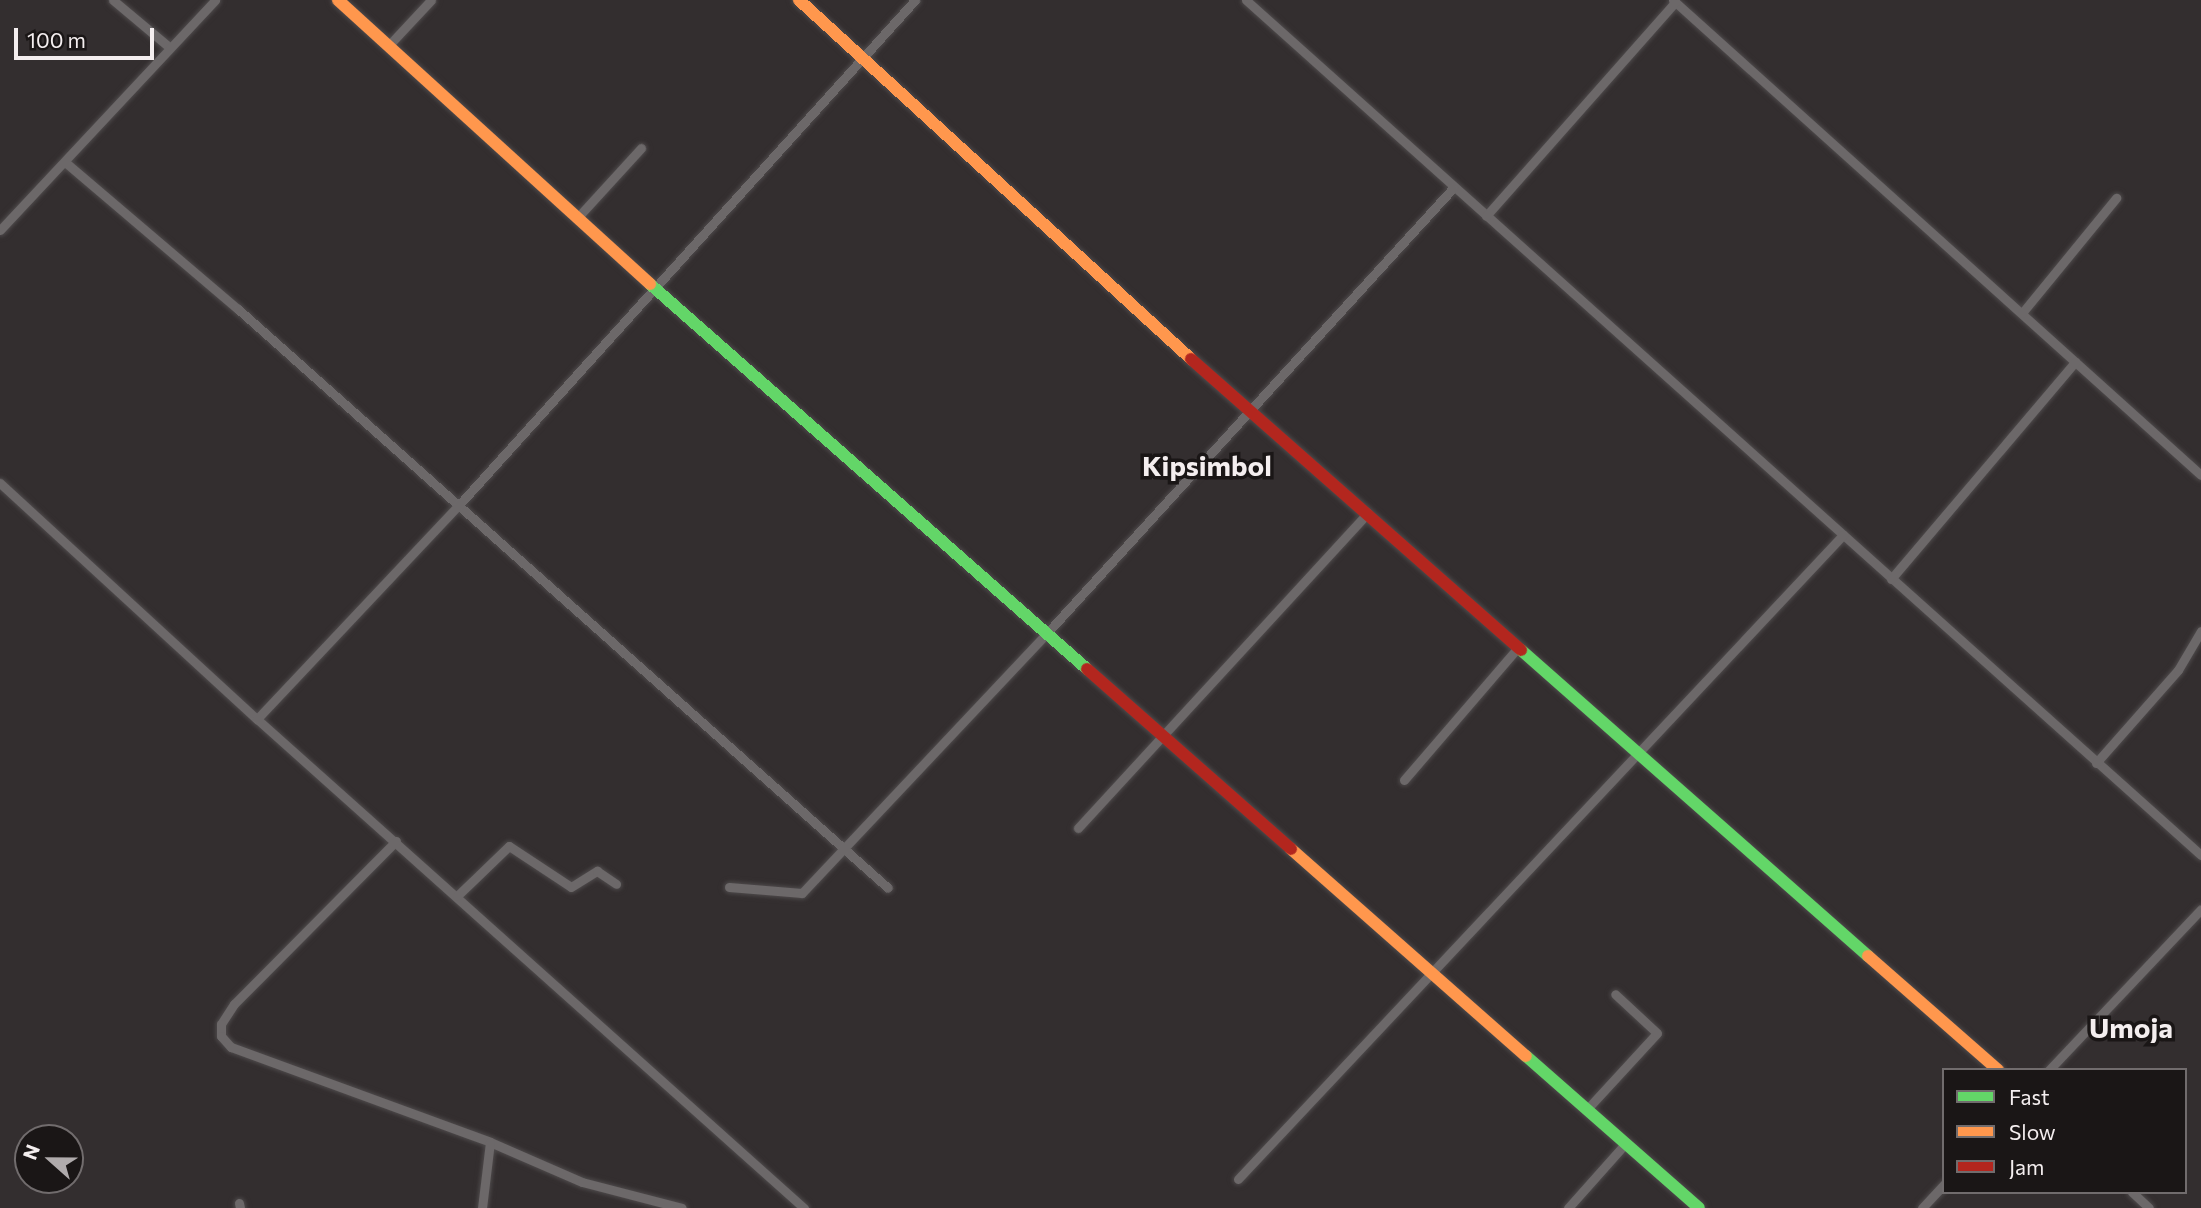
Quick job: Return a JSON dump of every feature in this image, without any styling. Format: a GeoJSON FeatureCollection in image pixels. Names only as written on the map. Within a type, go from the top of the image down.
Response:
{"type":"FeatureCollection","features":[{"type":"Feature","properties":{"kind":"street"},"geometry":{"type":"LineString","coordinates":[[113,0],[169,47]]}},
{"type":"Feature","properties":{"kind":"street"},"geometry":{"type":"LineString","coordinates":[[0,230],[215,0]]}},
{"type":"Feature","properties":{"kind":"street"},"geometry":{"type":"LineString","coordinates":[[338,0],[579,216],[654,288],[1161,733],[1290,852],[1589,1107],[1699,1208]]}},
{"type":"Feature","properties":{"kind":"street"},"geometry":{"type":"LineString","coordinates":[[390,44],[431,0]]}},
{"type":"Feature","properties":{"kind":"street"},"geometry":{"type":"LineString","coordinates":[[799,0],[1099,278],[1368,513],[1516,650],[1996,1068]]}},
{"type":"Feature","properties":{"kind":"street"},"geometry":{"type":"LineString","coordinates":[[257,719],[458,506],[915,0]]}},
{"type":"Feature","properties":{"kind":"street"},"geometry":{"type":"LineString","coordinates":[[1246,0],[2201,855]]}},
{"type":"Feature","properties":{"kind":"street"},"geometry":{"type":"LineString","coordinates":[[1486,216],[1674,1],[2201,475]]}},
{"type":"Feature","properties":{"kind":"street"},"geometry":{"type":"LineString","coordinates":[[579,216],[641,148]]}},
{"type":"Feature","properties":{"kind":"street"},"geometry":{"type":"LineString","coordinates":[[65,162],[888,888]]}},
{"type":"Feature","properties":{"kind":"street"},"geometry":{"type":"LineString","coordinates":[[729,887],[754,886],[796,895],[845,848],[1047,633],[1249,408],[1453,188]]}},
{"type":"Feature","properties":{"kind":"street"},"geometry":{"type":"LineString","coordinates":[[2022,313],[2116,198]]}},
{"type":"Feature","properties":{"kind":"street"},"geometry":{"type":"LineString","coordinates":[[1891,579],[2075,362]]}},
{"type":"Feature","properties":{"kind":"street"},"geometry":{"type":"LineString","coordinates":[[0,483],[257,719],[804,1208]]}},
{"type":"Feature","properties":{"kind":"street"},"geometry":{"type":"LineString","coordinates":[[1078,828],[1161,733],[1368,513]]}},
{"type":"Feature","properties":{"kind":"street"},"geometry":{"type":"LineString","coordinates":[[1238,1180],[1434,975],[1843,535]]}},
{"type":"Feature","properties":{"kind":"street"},"geometry":{"type":"LineString","coordinates":[[2096,763],[2178,670],[2201,631]]}},
{"type":"Feature","properties":{"kind":"street"},"geometry":{"type":"LineString","coordinates":[[1404,780],[1516,650]]}},
{"type":"Feature","properties":{"kind":"street"},"geometry":{"type":"LineString","coordinates":[[396,841],[234,1004],[221,1024],[221,1036],[231,1046],[489,1142],[582,1182],[682,1208]]}},
{"type":"Feature","properties":{"kind":"street"},"geometry":{"type":"LineString","coordinates":[[457,896],[502,848],[509,846],[571,887],[597,871],[616,884]]}},
{"type":"Feature","properties":{"kind":"street"},"geometry":{"type":"LineString","coordinates":[[2051,1068],[2201,909]]}},
{"type":"Feature","properties":{"kind":"street"},"geometry":{"type":"LineString","coordinates":[[1589,1107],[1657,1033],[1615,994]]}},
{"type":"Feature","properties":{"kind":"street"},"geometry":{"type":"LineString","coordinates":[[482,1208],[489,1142]]}},
{"type":"Feature","properties":{"kind":"street"},"geometry":{"type":"LineString","coordinates":[[1568,1208],[1626,1143]]}},
{"type":"Feature","properties":{"kind":"street"},"geometry":{"type":"LineString","coordinates":[[1922,1208],[1942,1186]]}},
{"type":"Feature","properties":{"kind":"street"},"geometry":{"type":"LineString","coordinates":[[2134,1194],[2149,1208]]}},
{"type":"Feature","properties":{"kind":"traffic: fast"},"geometry":{"type":"LineString","coordinates":[[650,284],[1087,669]]}},
{"type":"Feature","properties":{"kind":"traffic: fast"},"geometry":{"type":"LineString","coordinates":[[1521,650],[1868,956]]}},
{"type":"Feature","properties":{"kind":"traffic: fast"},"geometry":{"type":"LineString","coordinates":[[1526,1056],[1699,1208]]}},
{"type":"Feature","properties":{"kind":"traffic: slow"},"geometry":{"type":"LineString","coordinates":[[338,0],[650,284]]}},
{"type":"Feature","properties":{"kind":"traffic: slow"},"geometry":{"type":"LineString","coordinates":[[799,0],[1191,359]]}},
{"type":"Feature","properties":{"kind":"traffic: slow"},"geometry":{"type":"LineString","coordinates":[[1291,849],[1526,1056]]}},
{"type":"Feature","properties":{"kind":"traffic: slow"},"geometry":{"type":"LineString","coordinates":[[1868,956],[1996,1068]]}},
{"type":"Feature","properties":{"kind":"traffic: jam"},"geometry":{"type":"LineString","coordinates":[[1191,359],[1521,650]]}},
{"type":"Feature","properties":{"kind":"traffic: jam"},"geometry":{"type":"LineString","coordinates":[[1087,669],[1291,849]]}},
{"type":"Feature","properties":{"kind":"district","name":"Kipsimbol"},"geometry":{"type":"Point","coordinates":[1207,465]}},
{"type":"Feature","properties":{"kind":"district","name":"Umoja"},"geometry":{"type":"Point","coordinates":[2131,1027]}}]}
